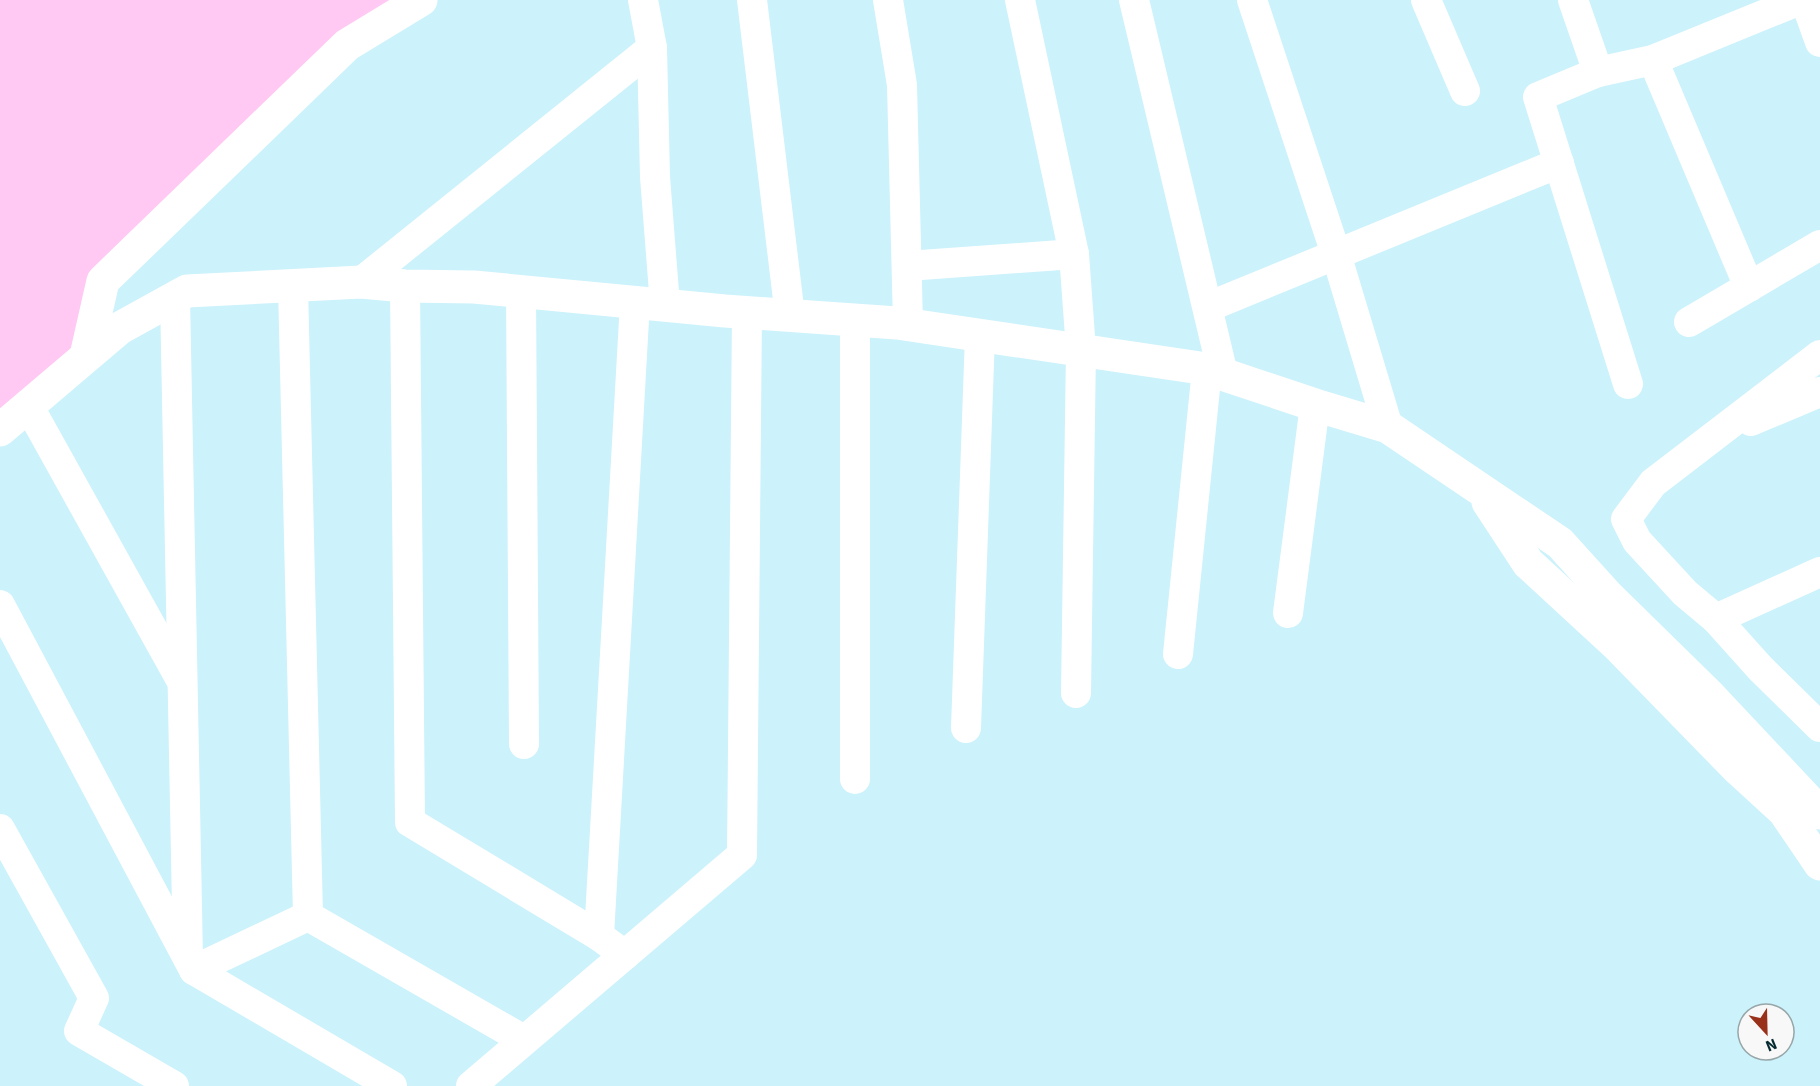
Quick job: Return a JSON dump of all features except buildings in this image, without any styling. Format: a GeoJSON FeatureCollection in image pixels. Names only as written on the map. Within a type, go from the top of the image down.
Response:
{"type":"FeatureCollection","features":[{"type":"Feature","properties":{"kind":"street"},"geometry":{"type":"LineString","coordinates":[[86,356],[104,281],[347,45],[421,0]]}},
{"type":"Feature","properties":{"kind":"street"},"geometry":{"type":"LineString","coordinates":[[599,936],[650,303],[655,177],[652,48],[643,0]]}},
{"type":"Feature","properties":{"kind":"street"},"geometry":{"type":"LineString","coordinates":[[752,0],[790,316]]}},
{"type":"Feature","properties":{"kind":"street"},"geometry":{"type":"LineString","coordinates":[[888,0],[903,85],[909,324]]}},
{"type":"Feature","properties":{"kind":"street"},"geometry":{"type":"LineString","coordinates":[[1020,0],[1074,254],[1080,350],[1076,693]]}},
{"type":"Feature","properties":{"kind":"street"},"geometry":{"type":"LineString","coordinates":[[1134,0],[1208,307],[1215,371],[1178,654]]}},
{"type":"Feature","properties":{"kind":"street"},"geometry":{"type":"LineString","coordinates":[[1252,0],[1336,254],[1388,427]]}},
{"type":"Feature","properties":{"kind":"street"},"geometry":{"type":"LineString","coordinates":[[1426,0],[1465,91]]}},
{"type":"Feature","properties":{"kind":"street"},"geometry":{"type":"LineString","coordinates":[[1573,0],[1598,72]]}},
{"type":"Feature","properties":{"kind":"street"},"geometry":{"type":"LineString","coordinates":[[1628,384],[1538,97],[1598,72],[1653,60],[1800,0]]}},
{"type":"Feature","properties":{"kind":"street"},"geometry":{"type":"LineString","coordinates":[[1804,0],[1820,42]]}},
{"type":"Feature","properties":{"kind":"street"},"geometry":{"type":"LineString","coordinates":[[361,282],[652,48]]}},
{"type":"Feature","properties":{"kind":"street"},"geometry":{"type":"LineString","coordinates":[[1653,60],[1749,287]]}},
{"type":"Feature","properties":{"kind":"street"},"geometry":{"type":"LineString","coordinates":[[1208,307],[1559,163]]}},
{"type":"Feature","properties":{"kind":"street"},"geometry":{"type":"LineString","coordinates":[[1689,322],[1820,245]]}},
{"type":"Feature","properties":{"kind":"street"},"geometry":{"type":"LineString","coordinates":[[907,266],[1074,254]]}},
{"type":"Feature","properties":{"kind":"street"},"geometry":{"type":"LineString","coordinates":[[0,430],[120,328],[187,291],[361,282],[405,286],[474,287],[790,316],[909,324],[1215,371],[1388,427],[1560,543],[1608,596],[1708,695],[1820,813]]}},
{"type":"Feature","properties":{"kind":"street"},"geometry":{"type":"LineString","coordinates":[[294,286],[308,916]]}},
{"type":"Feature","properties":{"kind":"street"},"geometry":{"type":"LineString","coordinates":[[405,286],[410,822],[599,936],[625,955]]}},
{"type":"Feature","properties":{"kind":"street"},"geometry":{"type":"LineString","coordinates":[[521,291],[524,744]]}},
{"type":"Feature","properties":{"kind":"street"},"geometry":{"type":"LineString","coordinates":[[175,297],[191,964]]}},
{"type":"Feature","properties":{"kind":"street"},"geometry":{"type":"LineString","coordinates":[[471,1086],[742,855],[747,312]]}},
{"type":"Feature","properties":{"kind":"street"},"geometry":{"type":"LineString","coordinates":[[855,319],[855,779]]}},
{"type":"Feature","properties":{"kind":"street"},"geometry":{"type":"LineString","coordinates":[[966,728],[980,335]]}},
{"type":"Feature","properties":{"kind":"street"},"geometry":{"type":"LineString","coordinates":[[1820,355],[1653,483],[1626,519],[1637,541],[1684,593],[1716,619],[1760,668],[1820,727]]}},
{"type":"Feature","properties":{"kind":"street"},"geometry":{"type":"LineString","coordinates":[[1713,437],[1820,392]]}},
{"type":"Feature","properties":{"kind":"street"},"geometry":{"type":"LineString","coordinates":[[28,405],[183,683]]}},
{"type":"Feature","properties":{"kind":"street"},"geometry":{"type":"LineString","coordinates":[[1288,613],[1315,405]]}},
{"type":"Feature","properties":{"kind":"street"},"geometry":{"type":"LineString","coordinates":[[1480,490],[1528,563],[1616,644],[1737,767],[1784,811],[1820,864]]}},
{"type":"Feature","properties":{"kind":"street"},"geometry":{"type":"LineString","coordinates":[[1716,619],[1820,572]]}},
{"type":"Feature","properties":{"kind":"street"},"geometry":{"type":"LineString","coordinates":[[0,605],[191,964],[392,1086]]}},
{"type":"Feature","properties":{"kind":"street"},"geometry":{"type":"LineString","coordinates":[[0,830],[94,998],[79,1031],[174,1086]]}},
{"type":"Feature","properties":{"kind":"street"},"geometry":{"type":"LineString","coordinates":[[191,964],[308,916]]}},
{"type":"Feature","properties":{"kind":"street"},"geometry":{"type":"LineString","coordinates":[[308,916],[524,1040]]}},
{"type":"Feature","properties":{"kind":"shaded area"},"geometry":{"type":"Polygon","coordinates":[[[0,0],[420,0],[102,281],[85,356],[0,429],[0,0]]]}}]}
